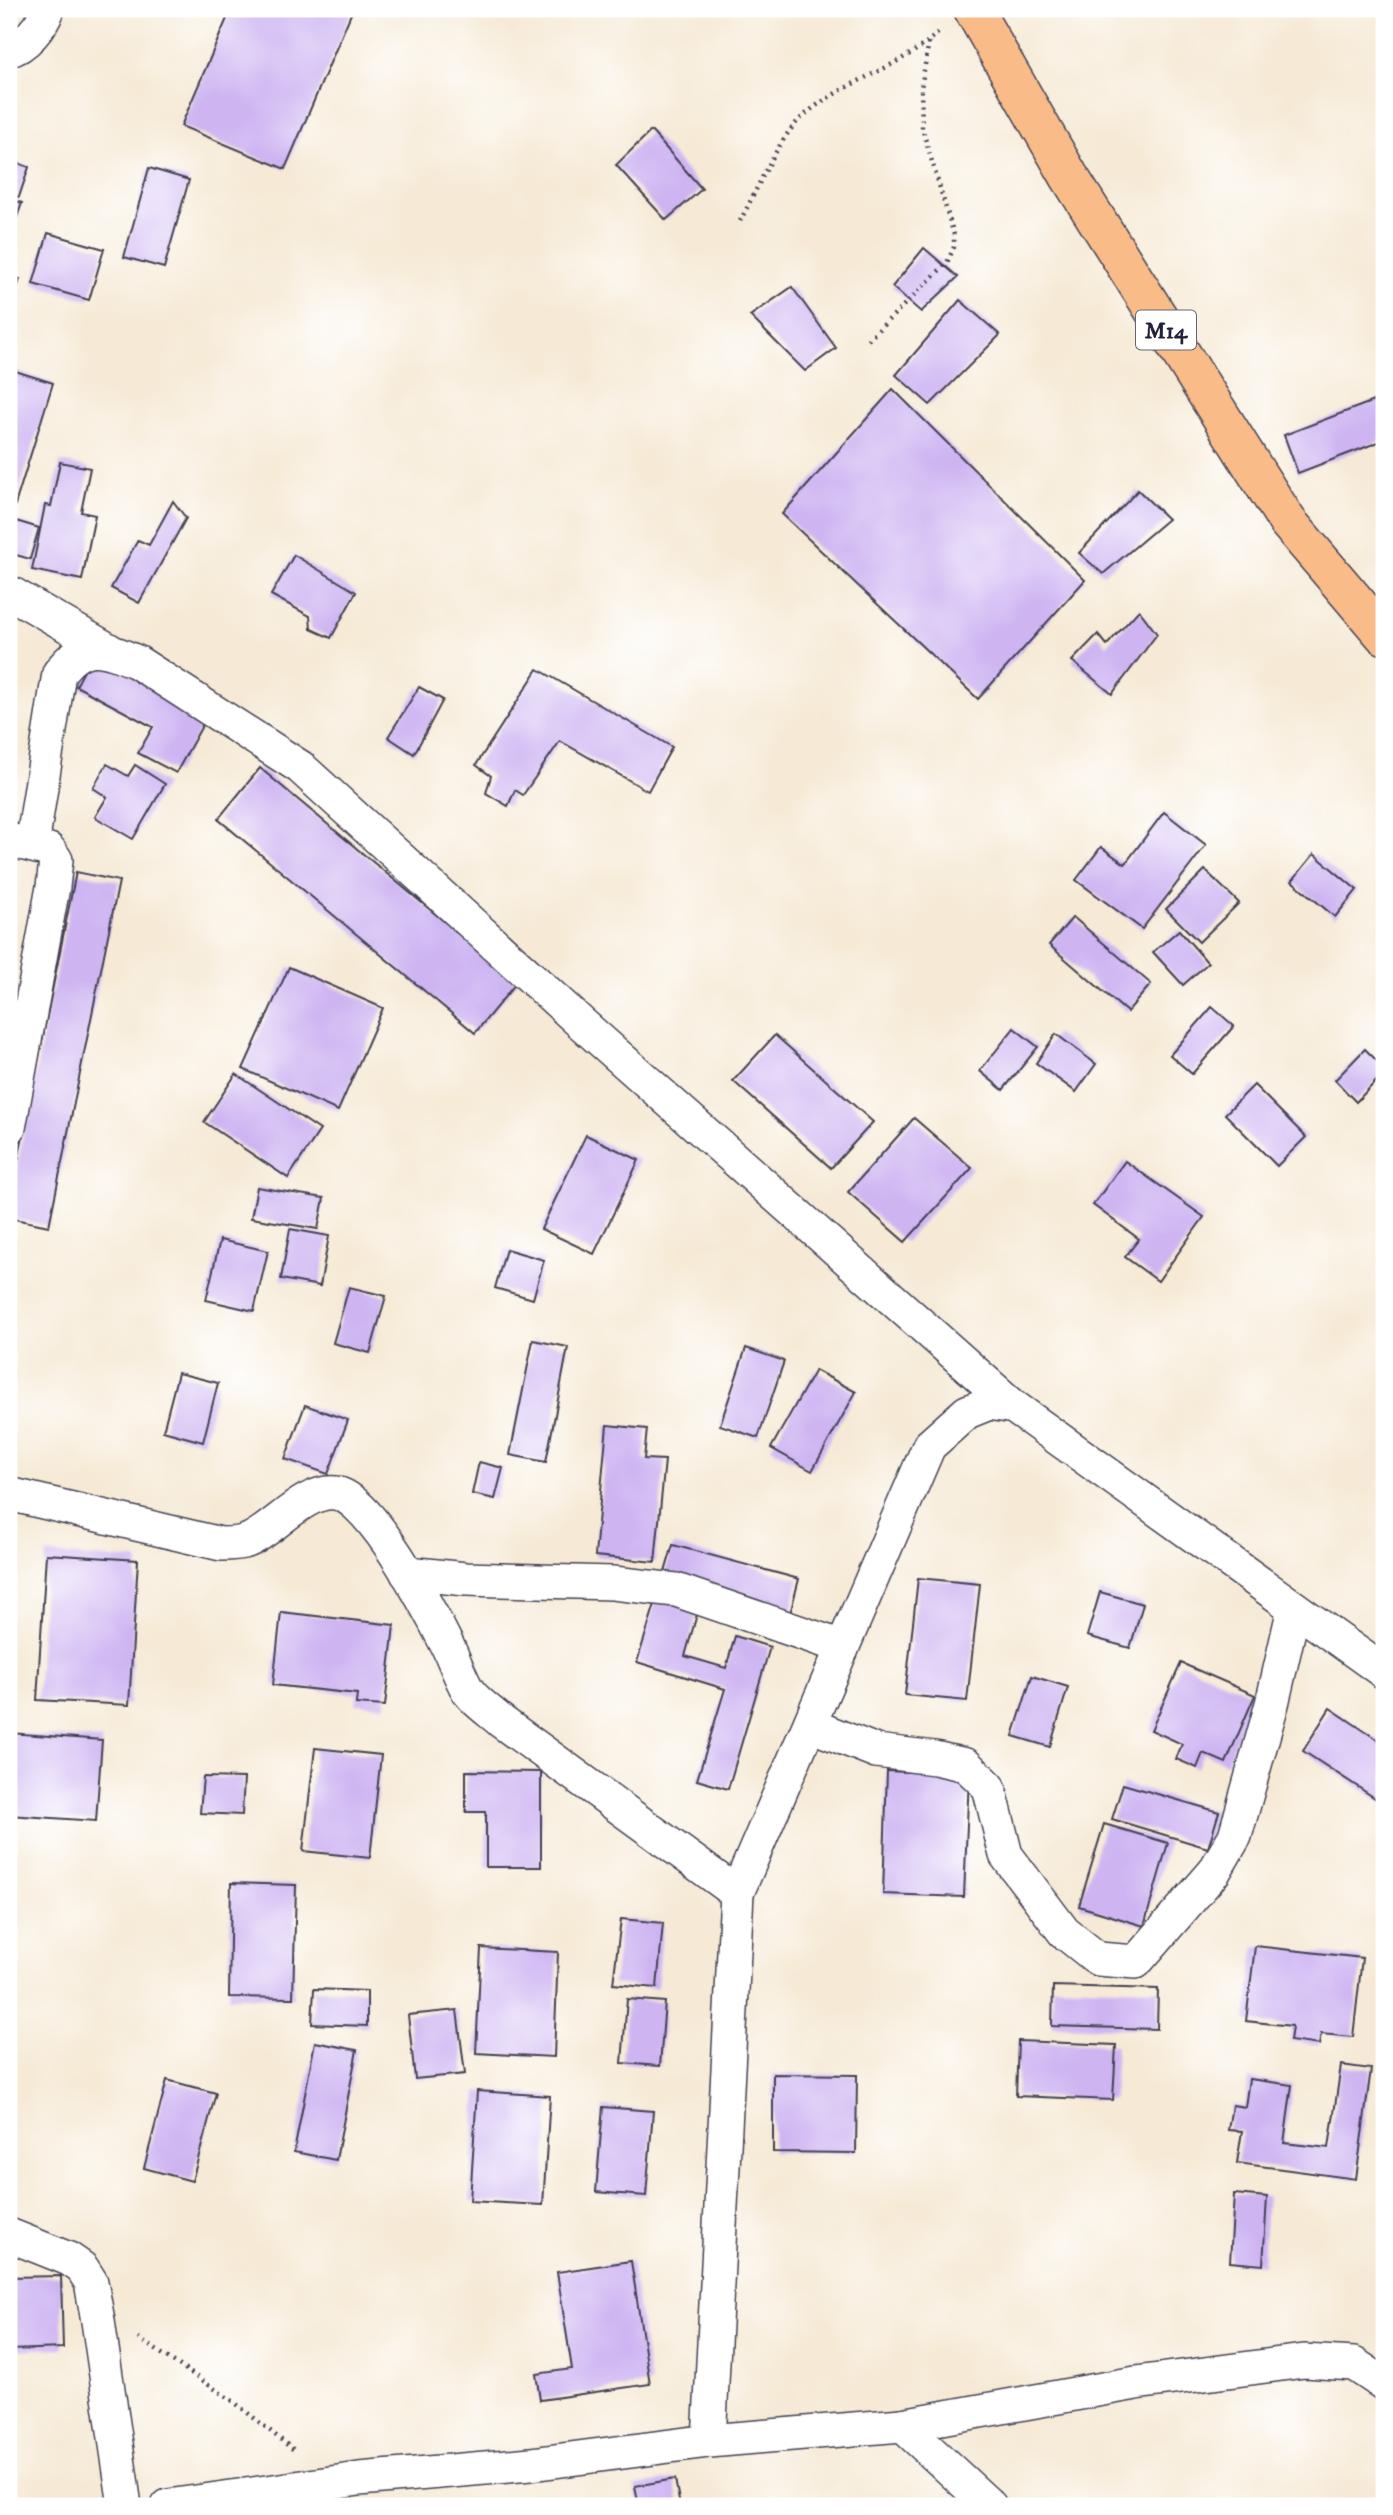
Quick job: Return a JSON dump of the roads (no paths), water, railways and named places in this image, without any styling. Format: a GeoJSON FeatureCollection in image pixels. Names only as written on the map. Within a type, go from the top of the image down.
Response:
{"type":"FeatureCollection","features":[{"type":"Feature","properties":{"kind":"main road","name":"M14"},"geometry":{"type":"LineString","coordinates":[[959,17],[1069,176],[1287,522],[1384,635]]}},
{"type":"Feature","properties":{"kind":"street"},"geometry":{"type":"LineString","coordinates":[[9,50],[17,48],[44,20],[48,9]]}},
{"type":"Feature","properties":{"kind":"street"},"geometry":{"type":"LineString","coordinates":[[9,592],[109,650],[137,662],[300,767],[581,1023],[1014,1407],[1384,1672]]}},
{"type":"Feature","properties":{"kind":"street"},"geometry":{"type":"LineString","coordinates":[[9,1128],[56,860],[50,850],[20,842],[59,673],[69,659],[84,650],[109,650]]}},
{"type":"Feature","properties":{"kind":"street"},"geometry":{"type":"LineString","coordinates":[[709,2441],[737,1893],[929,1446],[967,1412],[989,1403],[1014,1407]]}},
{"type":"Feature","properties":{"kind":"street"},"geometry":{"type":"LineString","coordinates":[[9,1494],[221,1544],[249,1540],[311,1498],[335,1493],[346,1496],[361,1508],[394,1550],[446,1643],[468,1692],[502,1722],[737,1893]]}},
{"type":"Feature","properties":{"kind":"street"},"geometry":{"type":"LineString","coordinates":[[407,1573],[466,1579],[613,1583],[676,1590],[842,1649]]}},
{"type":"Feature","properties":{"kind":"street"},"geometry":{"type":"LineString","coordinates":[[810,1725],[876,1751],[935,1758],[966,1765],[989,1787],[1006,1855],[1064,1932],[1098,1959],[1136,1962],[1214,1872],[1236,1836],[1272,1704],[1294,1608]]}},
{"type":"Feature","properties":{"kind":"street"},"geometry":{"type":"LineString","coordinates":[[9,2235],[69,2259],[82,2268],[91,2282],[125,2506]]}},
{"type":"Feature","properties":{"kind":"street"},"geometry":{"type":"LineString","coordinates":[[168,2506],[352,2489],[709,2441],[902,2425],[1136,2383],[1304,2361],[1354,2364],[1384,2384]]}},
{"type":"Feature","properties":{"kind":"street"},"geometry":{"type":"LineString","coordinates":[[902,2425],[990,2506]]}}]}
